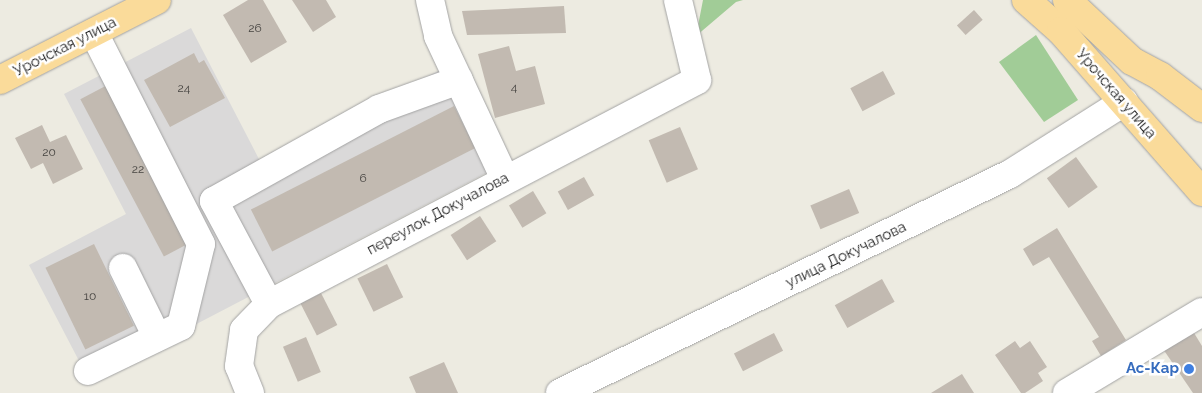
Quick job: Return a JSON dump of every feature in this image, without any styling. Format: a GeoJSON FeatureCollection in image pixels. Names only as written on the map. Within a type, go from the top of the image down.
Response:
{"type":"FeatureCollection","features":[{"type":"Feature","properties":{"kind":"main road","name":"Урочская улица"},"geometry":{"type":"LineString","coordinates":[[0,80],[157,0]]}},
{"type":"Feature","properties":{"kind":"main road","name":"Урочская улица"},"geometry":{"type":"LineString","coordinates":[[1026,0],[1060,31],[1202,192]]}},
{"type":"Feature","properties":{"kind":"main road","name":"Урочская улица"},"geometry":{"type":"LineString","coordinates":[[1068,0],[1132,61],[1160,76],[1202,108]]}},
{"type":"Feature","properties":{"kind":"main road"},"geometry":{"type":"LineString","coordinates":[[1160,76],[1202,88]]}},
{"type":"Feature","properties":{"kind":"street"},"geometry":{"type":"LineString","coordinates":[[430,0],[438,36],[505,179]]}},
{"type":"Feature","properties":{"kind":"street","name":"переулок Докучалова"},"geometry":{"type":"LineString","coordinates":[[250,393],[239,366],[244,330],[269,304],[697,80],[678,0]]}},
{"type":"Feature","properties":{"kind":"street"},"geometry":{"type":"LineString","coordinates":[[88,371],[181,326],[201,244],[94,33]]}},
{"type":"Feature","properties":{"kind":"street"},"geometry":{"type":"LineString","coordinates":[[269,304],[214,201],[379,108],[459,80]]}},
{"type":"Feature","properties":{"kind":"street","name":"улица Докучалова"},"geometry":{"type":"LineString","coordinates":[[560,393],[1010,174],[1124,102]]}},
{"type":"Feature","properties":{"kind":"street"},"geometry":{"type":"LineString","coordinates":[[124,268],[156,337]]}},
{"type":"Feature","properties":{"kind":"street"},"geometry":{"type":"LineString","coordinates":[[1067,393],[1202,312]]}},
{"type":"Feature","properties":{"kind":"shaded area"},"geometry":{"type":"Polygon","coordinates":[[[191,28],[261,163],[444,68],[496,168],[89,380],[29,265],[126,214],[64,94],[191,28]]]}},
{"type":"Feature","properties":{"kind":"green space"},"geometry":{"type":"Polygon","coordinates":[[[703,0],[743,0],[736,2],[696,36],[703,0]]]}},
{"type":"Feature","properties":{"kind":"green space"},"geometry":{"type":"Polygon","coordinates":[[[1036,35],[1078,100],[1044,122],[999,62],[1036,35]]]}},
{"type":"Feature","properties":{"kind":"building"},"geometry":{"type":"Polygon","coordinates":[[[248,0],[263,0],[287,42],[251,63],[223,15],[248,0]]]}},
{"type":"Feature","properties":{"kind":"building"},"geometry":{"type":"Polygon","coordinates":[[[292,0],[326,0],[336,17],[313,32],[292,0]]]}},
{"type":"Feature","properties":{"kind":"building"},"geometry":{"type":"Polygon","coordinates":[[[564,6],[566,33],[467,35],[462,11],[564,6]]]}},
{"type":"Feature","properties":{"kind":"building"},"geometry":{"type":"Polygon","coordinates":[[[974,10],[983,20],[966,35],[957,25],[974,10]]]}},
{"type":"Feature","properties":{"kind":"building"},"geometry":{"type":"Polygon","coordinates":[[[509,46],[516,71],[535,66],[545,104],[495,118],[478,54],[509,46]]]}},
{"type":"Feature","properties":{"kind":"building"},"geometry":{"type":"Polygon","coordinates":[[[194,53],[199,63],[204,60],[225,98],[170,127],[144,80],[194,53]]]}},
{"type":"Feature","properties":{"kind":"building"},"geometry":{"type":"Polygon","coordinates":[[[883,71],[895,94],[863,111],[850,88],[883,71]]]}},
{"type":"Feature","properties":{"kind":"building"},"geometry":{"type":"Polygon","coordinates":[[[113,82],[197,239],[164,257],[80,99],[113,82]]]}},
{"type":"Feature","properties":{"kind":"building"},"geometry":{"type":"Polygon","coordinates":[[[454,106],[475,148],[272,251],[251,210],[454,106]]]}},
{"type":"Feature","properties":{"kind":"building"},"geometry":{"type":"Polygon","coordinates":[[[42,125],[50,142],[66,135],[83,169],[53,184],[43,163],[31,169],[15,138],[42,125]]]}},
{"type":"Feature","properties":{"kind":"building"},"geometry":{"type":"Polygon","coordinates":[[[680,127],[698,169],[667,183],[649,140],[680,127]]]}},
{"type":"Feature","properties":{"kind":"building"},"geometry":{"type":"Polygon","coordinates":[[[1076,157],[1098,187],[1069,208],[1047,178],[1076,157]]]}},
{"type":"Feature","properties":{"kind":"building"},"geometry":{"type":"Polygon","coordinates":[[[584,177],[594,195],[568,210],[558,192],[584,177]]]}},
{"type":"Feature","properties":{"kind":"building"},"geometry":{"type":"Polygon","coordinates":[[[849,189],[859,213],[820,229],[810,205],[849,189]]]}},
{"type":"Feature","properties":{"kind":"building"},"geometry":{"type":"Polygon","coordinates":[[[533,191],[546,213],[522,228],[509,205],[533,191]]]}},
{"type":"Feature","properties":{"kind":"building"},"geometry":{"type":"Polygon","coordinates":[[[480,216],[496,241],[467,260],[451,235],[480,216]]]}},
{"type":"Feature","properties":{"kind":"building"},"geometry":{"type":"Polygon","coordinates":[[[1057,228],[1126,340],[1101,356],[1092,341],[1099,337],[1049,257],[1033,266],[1023,249],[1057,228]]]}},
{"type":"Feature","properties":{"kind":"building"},"geometry":{"type":"Polygon","coordinates":[[[94,244],[134,326],[85,349],[45,268],[94,244]]]}},
{"type":"Feature","properties":{"kind":"building"},"geometry":{"type":"Polygon","coordinates":[[[387,264],[403,297],[374,312],[357,278],[387,264]]]}},
{"type":"Feature","properties":{"kind":"building"},"geometry":{"type":"Polygon","coordinates":[[[882,279],[895,302],[847,328],[835,305],[882,279]]]}},
{"type":"Feature","properties":{"kind":"building"},"geometry":{"type":"Polygon","coordinates":[[[321,293],[337,325],[317,336],[301,303],[321,293]]]}},
{"type":"Feature","properties":{"kind":"building","name":"Ас-Кар"},"geometry":{"type":"Polygon","coordinates":[[[1191,328],[1202,346],[1202,393],[1193,393],[1161,346],[1191,328]]]}},
{"type":"Feature","properties":{"kind":"building"},"geometry":{"type":"Polygon","coordinates":[[[774,333],[783,351],[743,371],[734,353],[774,333]]]}},
{"type":"Feature","properties":{"kind":"building"},"geometry":{"type":"Polygon","coordinates":[[[306,337],[321,372],[298,382],[283,347],[306,337]]]}},
{"type":"Feature","properties":{"kind":"building"},"geometry":{"type":"Polygon","coordinates":[[[1015,341],[1020,348],[1030,341],[1047,367],[1038,373],[1043,381],[1025,393],[1021,393],[995,355],[1015,341]]]}},
{"type":"Feature","properties":{"kind":"building"},"geometry":{"type":"Polygon","coordinates":[[[444,362],[458,393],[416,393],[409,377],[444,362]]]}},
{"type":"Feature","properties":{"kind":"building"},"geometry":{"type":"Polygon","coordinates":[[[962,374],[974,393],[931,393],[962,374]]]}},
{"type":"Feature","properties":{"kind":"place","name":"Ас-Кар"},"geometry":{"type":"Point","coordinates":[1189,369]}}]}
